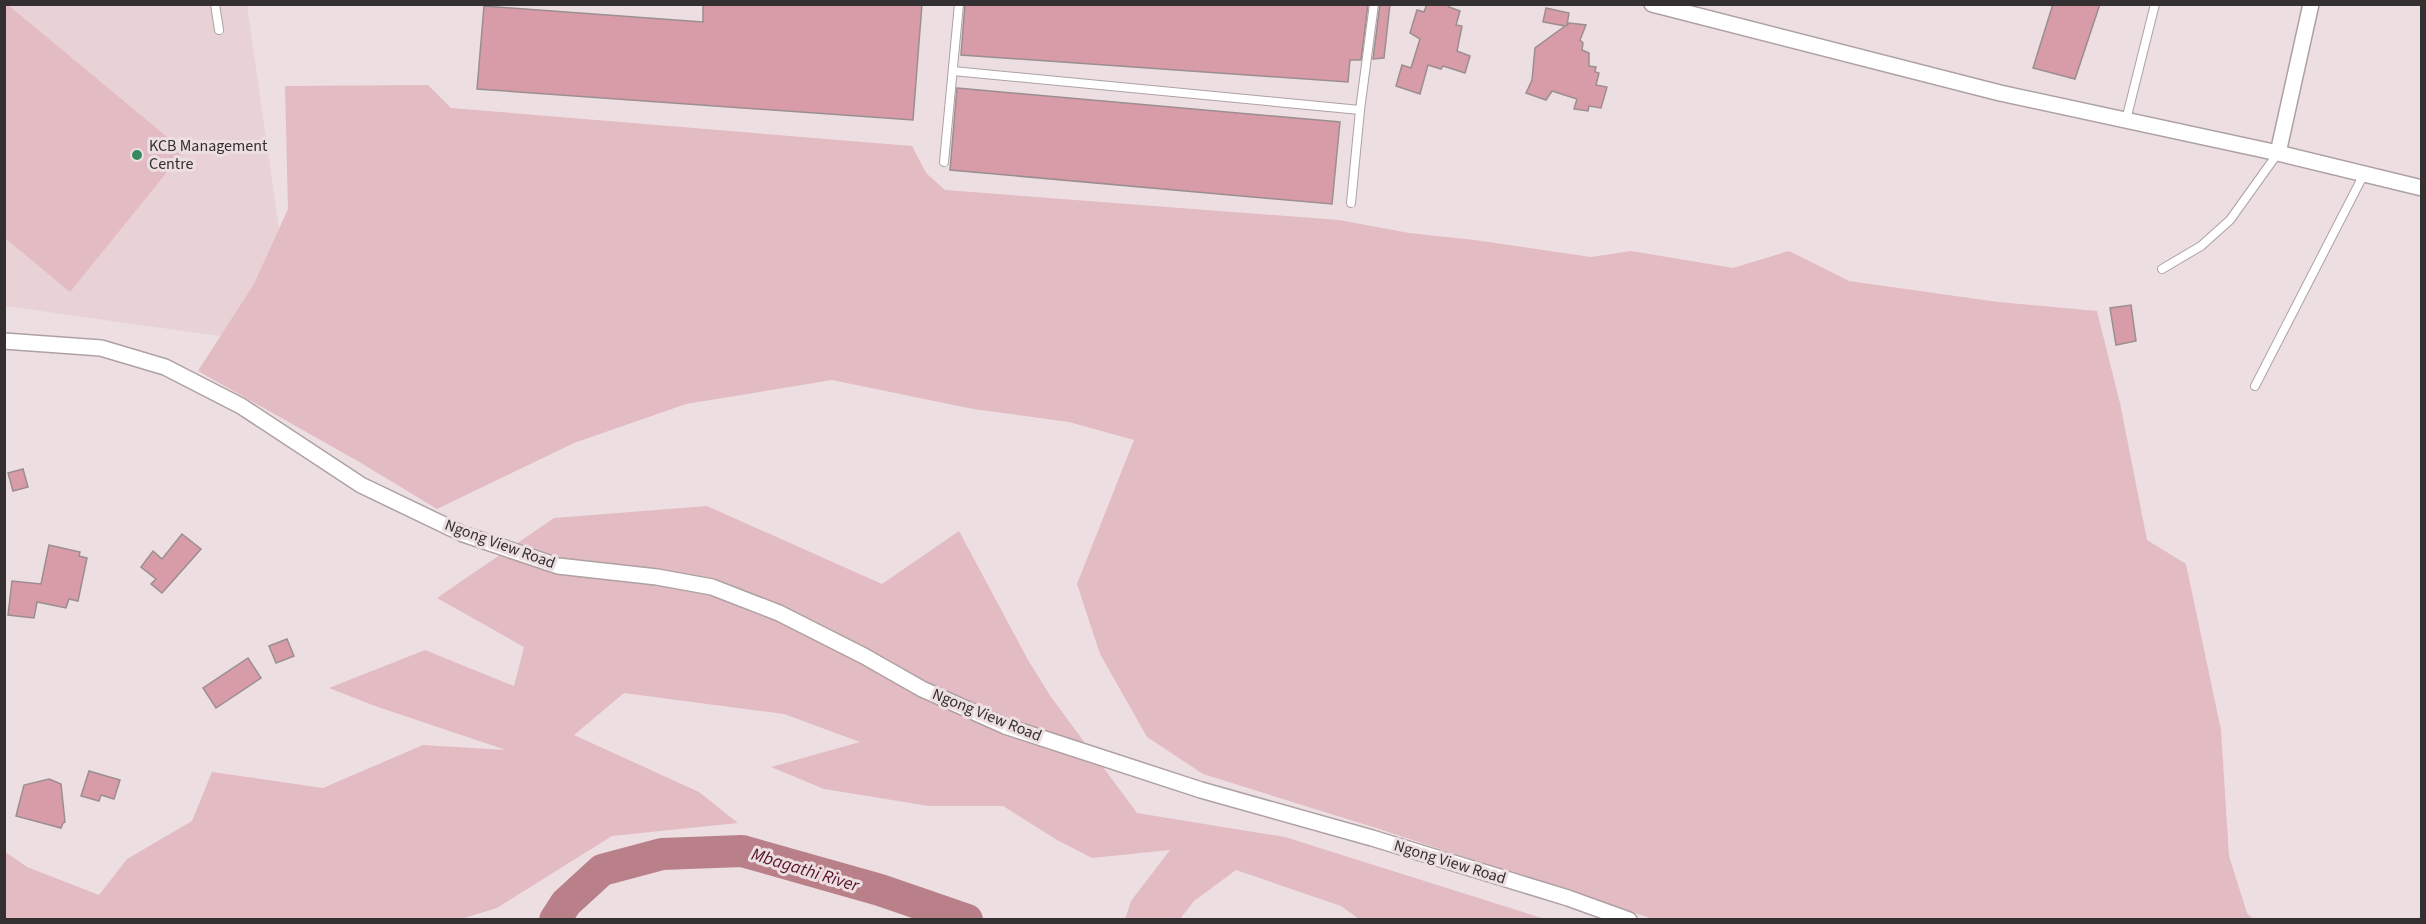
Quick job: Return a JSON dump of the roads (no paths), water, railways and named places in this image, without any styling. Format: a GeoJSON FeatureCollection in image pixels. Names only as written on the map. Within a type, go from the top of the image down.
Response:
{"type":"FeatureCollection","features":[{"type":"Feature","properties":{"kind":"street"},"geometry":{"type":"LineString","coordinates":[[1652,4],[2000,93],[2278,153],[2421,188]]}},
{"type":"Feature","properties":{"kind":"street"},"geometry":{"type":"LineString","coordinates":[[2278,153],[2311,4]]}},
{"type":"Feature","properties":{"kind":"street","name":"Ngong View Road"},"geometry":{"type":"LineString","coordinates":[[5,343],[101,348],[165,367],[241,406],[361,485],[463,534],[558,566],[657,577],[712,587],[778,613],[864,656],[922,689],[1005,726],[1201,790],[1372,837],[1568,898],[1629,920]]}},
{"type":"Feature","properties":{"kind":"lane"},"geometry":{"type":"LineString","coordinates":[[215,4],[219,30]]}},
{"type":"Feature","properties":{"kind":"lane"},"geometry":{"type":"LineString","coordinates":[[944,162],[959,4]]}},
{"type":"Feature","properties":{"kind":"lane"},"geometry":{"type":"LineString","coordinates":[[1351,203],[1374,4]]}},
{"type":"Feature","properties":{"kind":"lane"},"geometry":{"type":"LineString","coordinates":[[2126,120],[2155,4]]}},
{"type":"Feature","properties":{"kind":"lane"},"geometry":{"type":"LineString","coordinates":[[953,70],[1360,110]]}},
{"type":"Feature","properties":{"kind":"lane"},"geometry":{"type":"LineString","coordinates":[[2162,269],[2201,246],[2230,219],[2278,153]]}},
{"type":"Feature","properties":{"kind":"lane"},"geometry":{"type":"LineString","coordinates":[[2255,386],[2364,174]]}},
{"type":"Feature","properties":{"kind":"waterway","name":"Mbagathi River"},"geometry":{"type":"LineString","coordinates":[[555,920],[566,903],[602,870],[662,854],[742,851],[880,890],[967,920]]}},
{"type":"Feature","properties":{"kind":"place","name":"KCB Management Centre"},"geometry":{"type":"Point","coordinates":[137,155]}}]}
